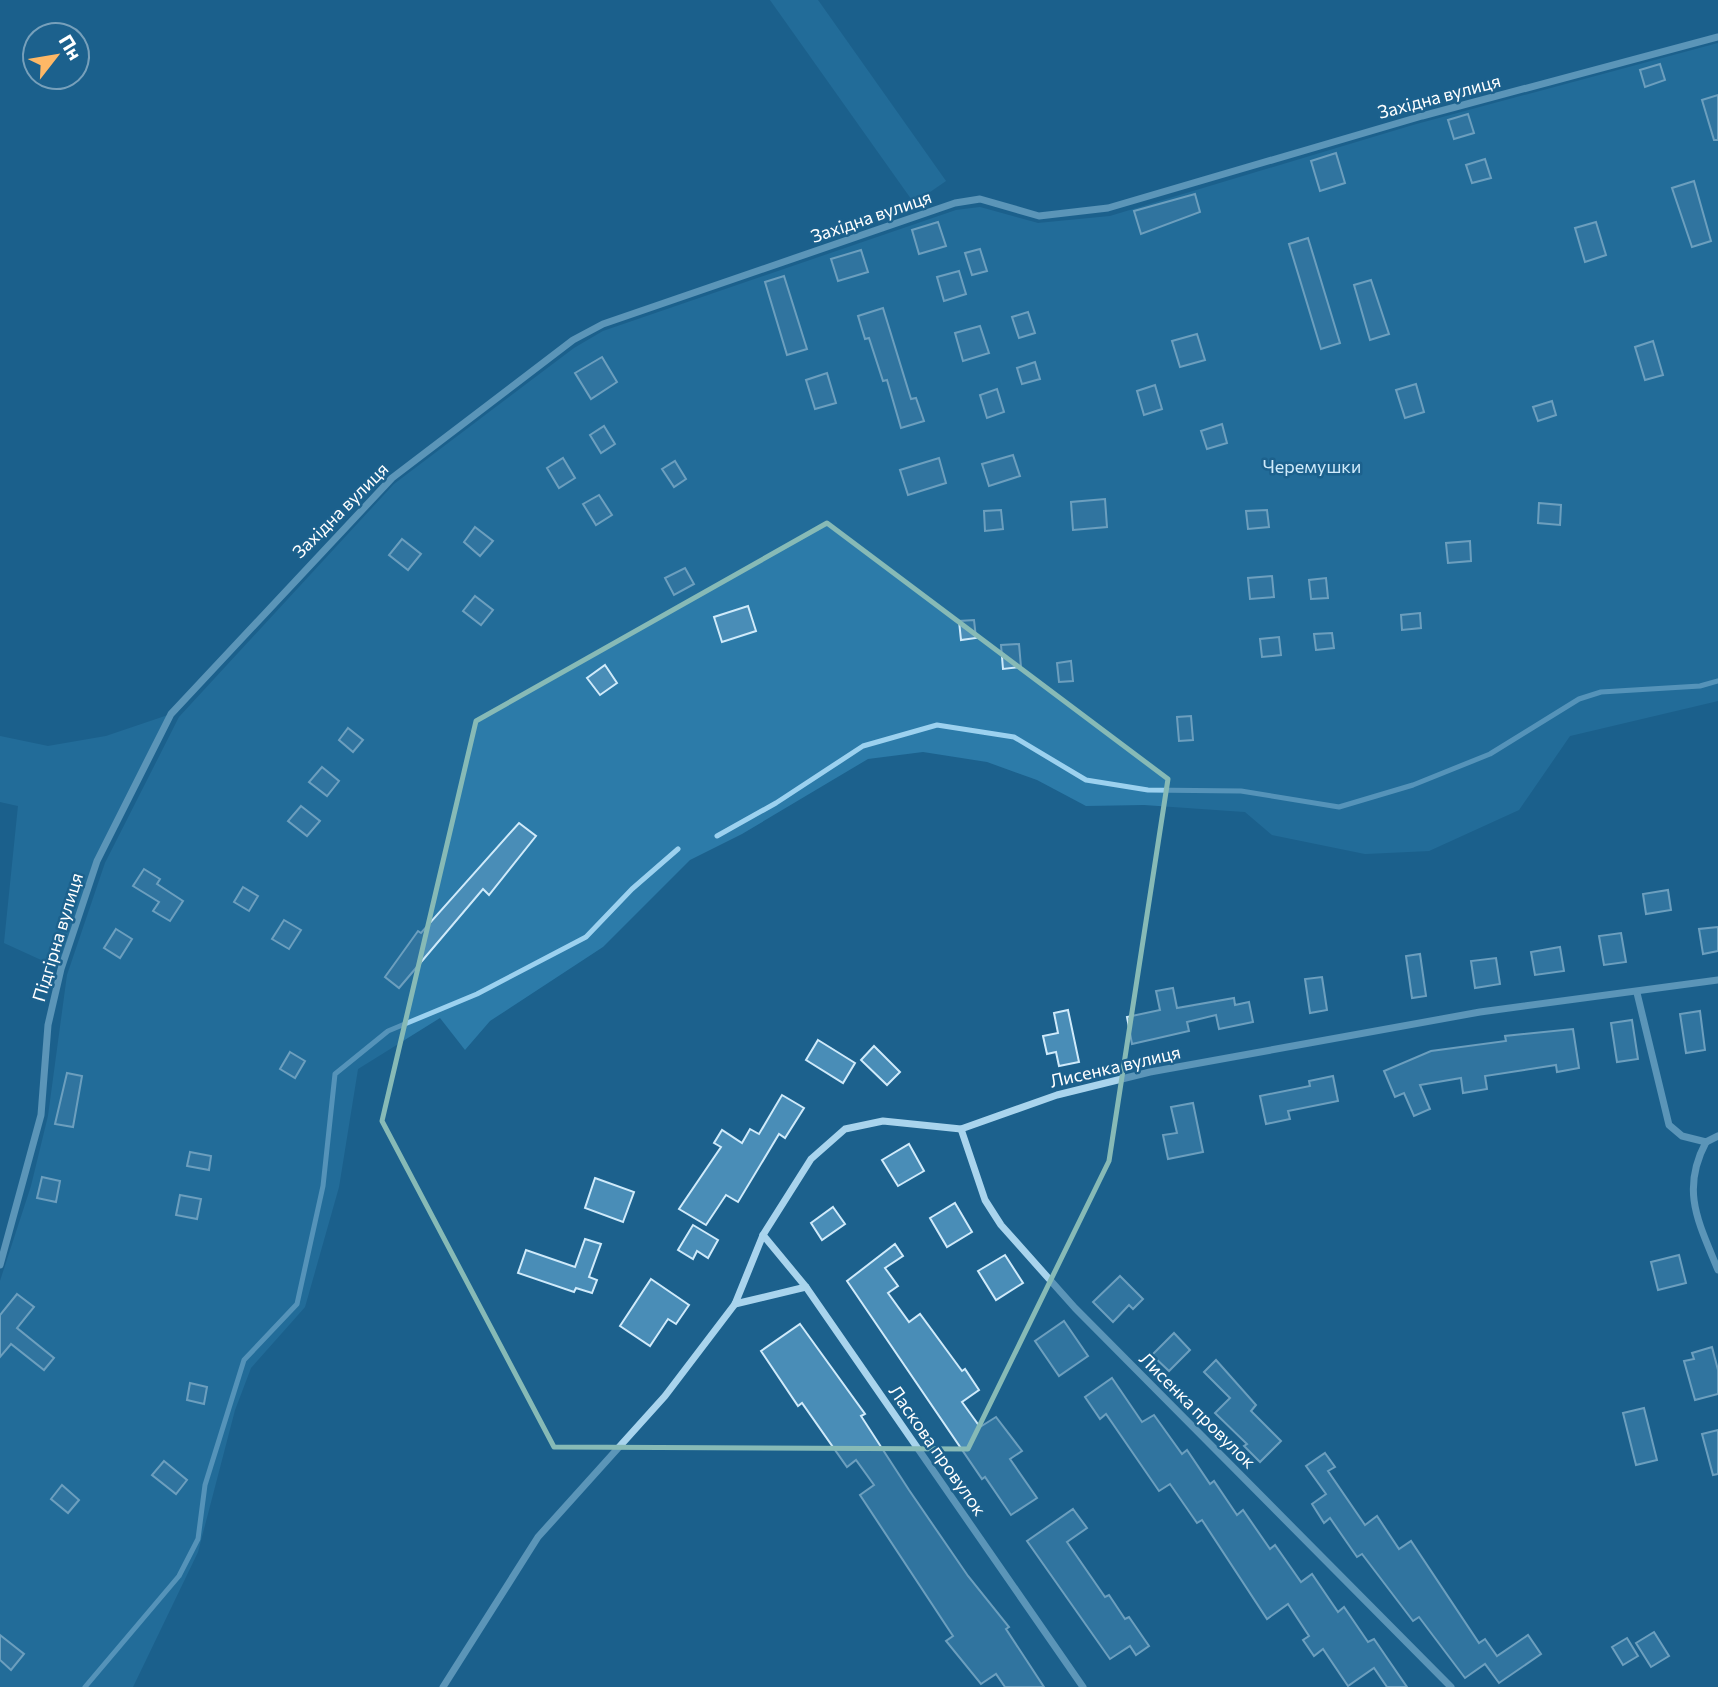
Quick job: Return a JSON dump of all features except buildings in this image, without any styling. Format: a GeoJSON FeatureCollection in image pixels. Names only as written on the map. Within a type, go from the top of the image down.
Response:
{"type":"FeatureCollection","features":[{"type":"Feature","properties":{"kind":"street","name":"Західна вулиця"},"geometry":{"type":"LineString","coordinates":[[171,714],[392,478],[573,340],[603,324],[955,204],[980,200],[1039,216],[1108,208],[1409,120],[1718,37]]}},
{"type":"Feature","properties":{"kind":"street","name":"Підгірна вулиця"},"geometry":{"type":"LineString","coordinates":[[0,1265],[41,1115],[48,1025],[61,969],[97,861],[171,714]]}},
{"type":"Feature","properties":{"kind":"street","name":"Лисенка вулиця"},"geometry":{"type":"LineString","coordinates":[[443,1687],[538,1536],[665,1396],[735,1304],[763,1235],[811,1158],[845,1129],[883,1121],[961,1129],[1057,1095],[1150,1072],[1480,1012],[1718,980]]}},
{"type":"Feature","properties":{"kind":"street"},"geometry":{"type":"LineString","coordinates":[[1637,993],[1669,1125],[1682,1136],[1706,1142]]}},
{"type":"Feature","properties":{"kind":"street","name":"Лисенка провулок"},"geometry":{"type":"LineString","coordinates":[[961,1129],[985,1200],[1001,1225],[1075,1308],[1451,1687]]}},
{"type":"Feature","properties":{"kind":"street"},"geometry":{"type":"LineString","coordinates":[[1718,1136],[1706,1142],[1696,1160],[1692,1184],[1695,1211],[1718,1270]]}},
{"type":"Feature","properties":{"kind":"street","name":"Ласкова провулок"},"geometry":{"type":"LineString","coordinates":[[763,1235],[806,1287],[1083,1687]]}},
{"type":"Feature","properties":{"kind":"street"},"geometry":{"type":"LineString","coordinates":[[735,1304],[806,1287]]}},
{"type":"Feature","properties":{"kind":"highlighted area"},"geometry":{"type":"Polygon","coordinates":[[[827,523],[1168,779],[1109,1161],[968,1449],[554,1447],[382,1121],[476,721],[827,523]]]}},
{"type":"Feature","properties":{"kind":"green space"},"geometry":{"type":"Polygon","coordinates":[[[770,0],[818,0],[946,181],[914,203],[770,0]]]}},
{"type":"Feature","properties":{"kind":"green space","name":"Черемушки"},"geometry":{"type":"Polygon","coordinates":[[[1718,43],[1718,701],[1570,736],[1519,810],[1429,851],[1365,854],[1272,835],[1245,812],[1144,805],[1086,806],[1037,780],[987,762],[923,752],[868,759],[742,834],[690,860],[603,947],[490,1021],[465,1050],[440,1018],[358,1069],[339,1187],[305,1307],[251,1368],[235,1410],[198,1552],[133,1687],[0,1687],[0,1281],[31,1186],[48,1116],[67,975],[105,863],[179,717],[394,484],[574,348],[603,331],[956,210],[980,207],[1038,223],[1110,216],[1413,125],[1718,43]]]}},
{"type":"Feature","properties":{"kind":"green space"},"geometry":{"type":"Polygon","coordinates":[[[171,714],[97,861],[61,969],[4,943],[18,806],[0,802],[0,736],[48,746],[106,736],[171,714]]]}},
{"type":"Feature","properties":{"kind":"waterway"},"geometry":{"type":"LineString","coordinates":[[717,836],[776,803],[863,746],[937,725],[1014,737],[1086,780],[1148,790],[1241,791],[1339,807],[1413,785],[1490,754],[1579,699],[1601,692],[1700,686],[1718,681]]}},
{"type":"Feature","properties":{"kind":"waterway"},"geometry":{"type":"LineString","coordinates":[[85,1687],[179,1576],[198,1539],[205,1485],[244,1360],[297,1304],[323,1186],[335,1074],[388,1031],[477,994],[586,937],[632,889],[678,849]]}}]}
